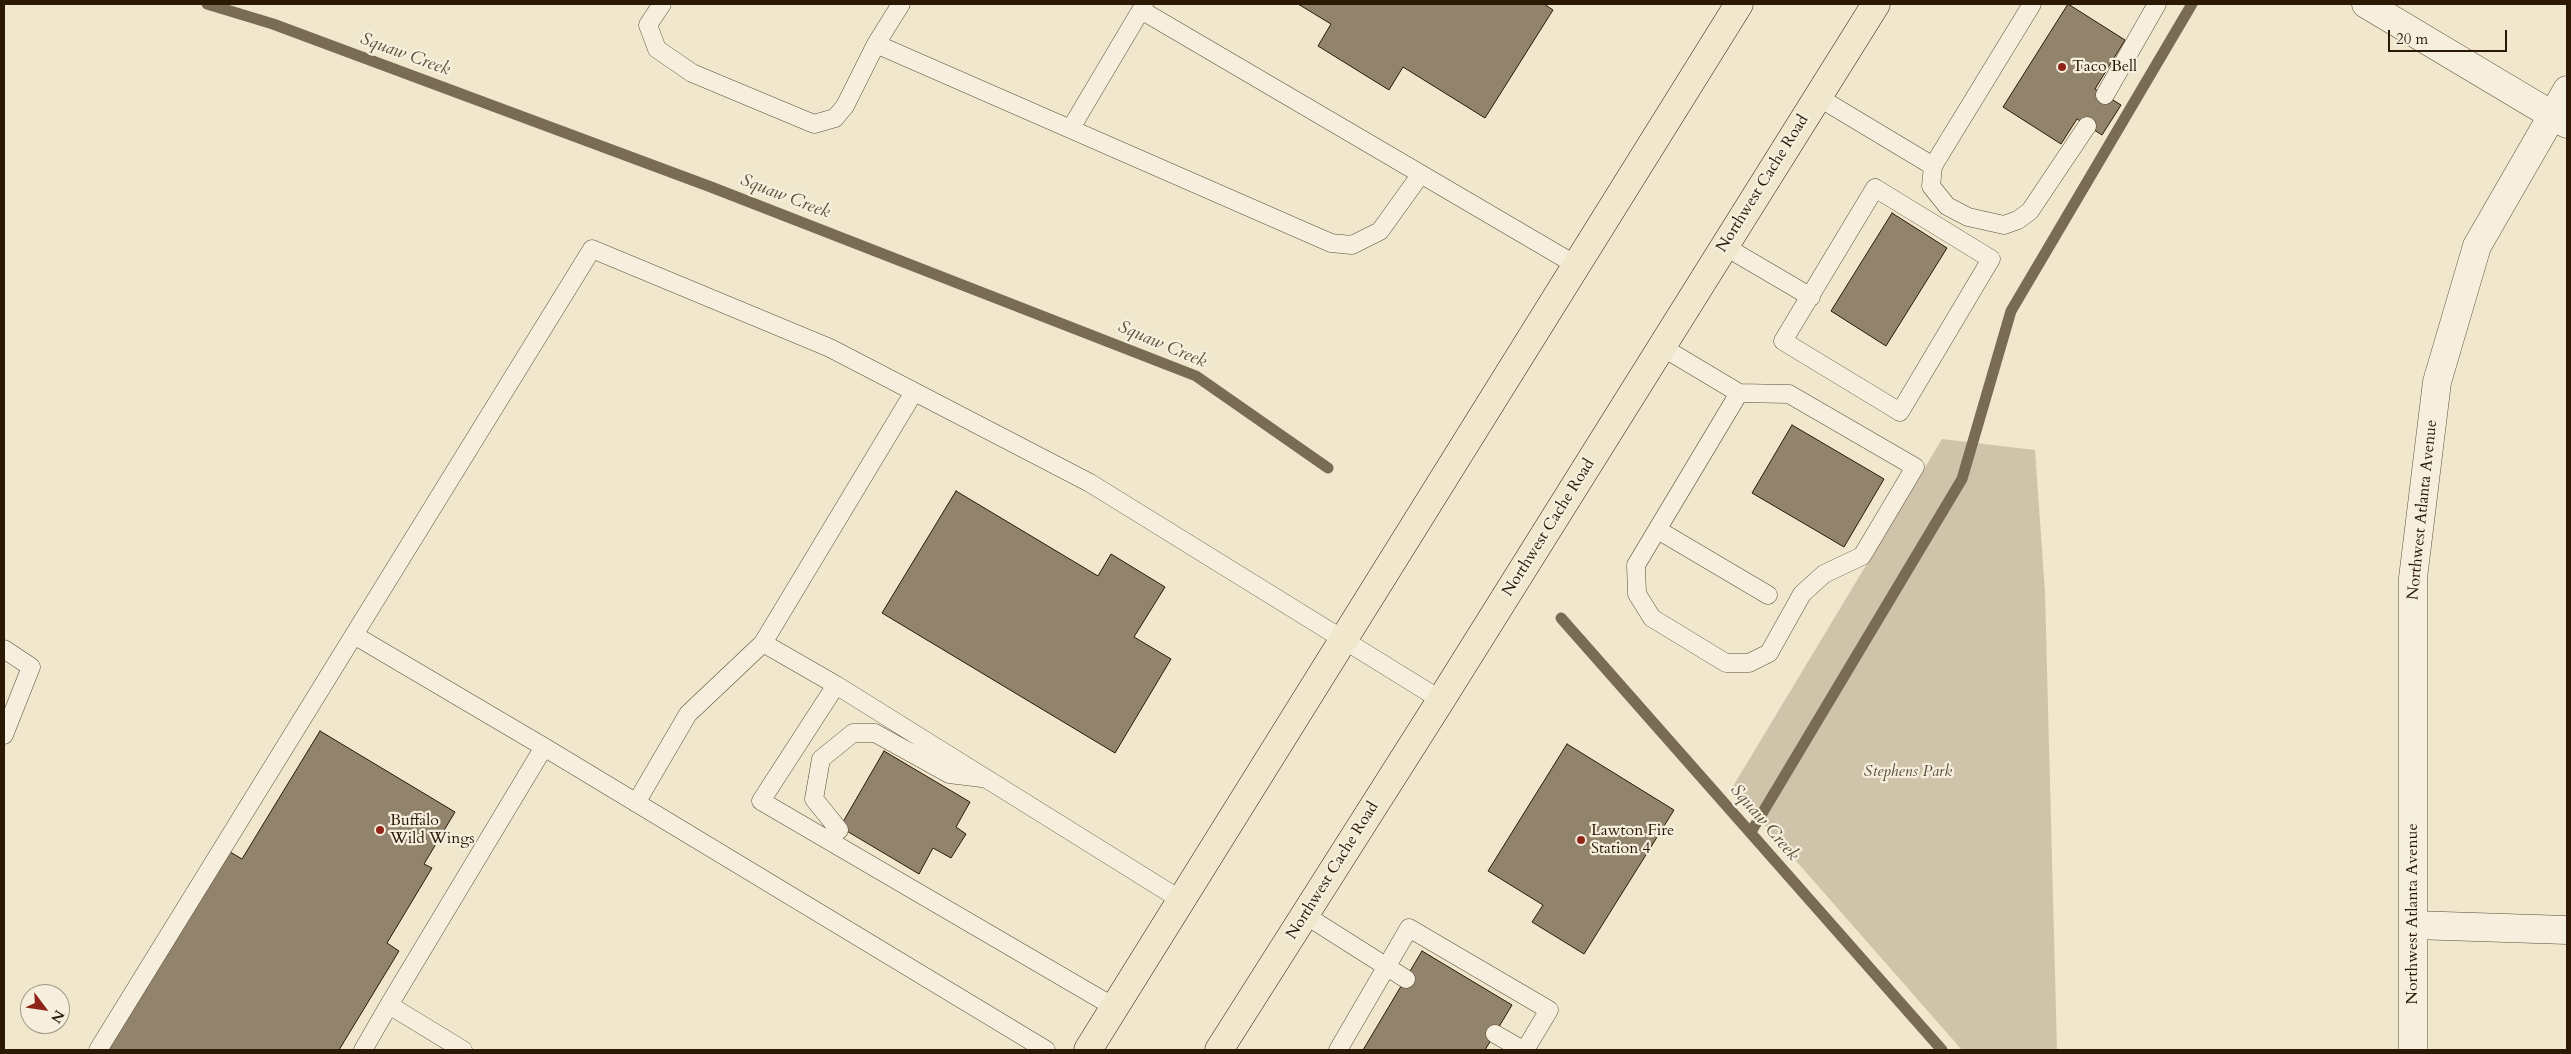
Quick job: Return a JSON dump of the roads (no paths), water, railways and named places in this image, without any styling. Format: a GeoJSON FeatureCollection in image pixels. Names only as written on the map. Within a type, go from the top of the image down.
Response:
{"type":"FeatureCollection","features":[{"type":"Feature","properties":{"kind":"main road"},"geometry":{"type":"LineString","coordinates":[[1088,1050],[1739,4]]}},
{"type":"Feature","properties":{"kind":"main road","name":"Northwest Cache Road"},"geometry":{"type":"LineString","coordinates":[[1224,1048],[1305,915],[1876,4]]}},
{"type":"Feature","properties":{"kind":"street"},"geometry":{"type":"LineString","coordinates":[[2366,4],[2560,119]]}},
{"type":"Feature","properties":{"kind":"street","name":"Northwest Atlanta Avenue"},"geometry":{"type":"LineString","coordinates":[[2413,1050],[2413,578],[2438,382],[2477,246],[2560,119],[2567,90]]}},
{"type":"Feature","properties":{"kind":"street"},"geometry":{"type":"LineString","coordinates":[[2413,925],[2567,930]]}},
{"type":"Feature","properties":{"kind":"lane"},"geometry":{"type":"LineString","coordinates":[[661,4],[648,25],[657,49],[692,73],[814,124],[835,118],[845,106],[876,44],[901,4]]}},
{"type":"Feature","properties":{"kind":"lane"},"geometry":{"type":"LineString","coordinates":[[2032,4],[1933,166],[1931,186],[1947,206],[1968,217],[2004,225],[2018,220],[2030,211],[2087,126]]}},
{"type":"Feature","properties":{"kind":"lane"},"geometry":{"type":"LineString","coordinates":[[2105,95],[2158,4]]}},
{"type":"Feature","properties":{"kind":"lane"},"geometry":{"type":"LineString","coordinates":[[1071,128],[1142,7],[1576,265]]}},
{"type":"Feature","properties":{"kind":"lane"},"geometry":{"type":"LineString","coordinates":[[876,44],[1338,244],[1352,245],[1380,231],[1421,174]]}},
{"type":"Feature","properties":{"kind":"lane"},"geometry":{"type":"LineString","coordinates":[[1818,97],[1933,166]]}},
{"type":"Feature","properties":{"kind":"lane"},"geometry":{"type":"LineString","coordinates":[[1876,188],[1991,259],[1900,412],[1783,341],[1811,297],[1876,188]]}},
{"type":"Feature","properties":{"kind":"lane"},"geometry":{"type":"LineString","coordinates":[[1724,246],[1811,297]]}},
{"type":"Feature","properties":{"kind":"lane"},"geometry":{"type":"LineString","coordinates":[[98,1050],[592,249],[830,348],[1090,483],[1344,638],[1441,700]]}},
{"type":"Feature","properties":{"kind":"lane"},"geometry":{"type":"LineString","coordinates":[[1662,347],[1739,393],[1789,394],[1915,467],[1862,556],[1824,574],[1802,594],[1768,653],[1750,663],[1726,663],[1652,618],[1637,594],[1636,565],[1739,393]]}},
{"type":"Feature","properties":{"kind":"lane"},"geometry":{"type":"LineString","coordinates":[[636,803],[688,714],[763,643],[914,392]]}},
{"type":"Feature","properties":{"kind":"lane"},"geometry":{"type":"LineString","coordinates":[[1658,530],[1768,595]]}},
{"type":"Feature","properties":{"kind":"lane"},"geometry":{"type":"LineString","coordinates":[[354,635],[544,747],[1046,1050]]}},
{"type":"Feature","properties":{"kind":"lane"},"geometry":{"type":"LineString","coordinates":[[763,643],[836,684],[1181,900]]}},
{"type":"Feature","properties":{"kind":"lane"},"geometry":{"type":"LineString","coordinates":[[4,649],[31,666],[4,735]]}},
{"type":"Feature","properties":{"kind":"lane"},"geometry":{"type":"LineString","coordinates":[[836,684],[761,801],[1114,1007]]}},
{"type":"Feature","properties":{"kind":"lane"},"geometry":{"type":"LineString","coordinates":[[839,830],[814,799],[821,759],[853,733],[875,733],[949,774],[987,779]]}},
{"type":"Feature","properties":{"kind":"lane"},"geometry":{"type":"LineString","coordinates":[[363,1050],[544,747]]}},
{"type":"Feature","properties":{"kind":"lane"},"geometry":{"type":"LineString","coordinates":[[916,874],[925,897]]}},
{"type":"Feature","properties":{"kind":"lane"},"geometry":{"type":"LineString","coordinates":[[1305,915],[1406,979]]}},
{"type":"Feature","properties":{"kind":"lane"},"geometry":{"type":"LineString","coordinates":[[1338,1050],[1409,928],[1548,1010],[1524,1050],[1495,1034]]}},
{"type":"Feature","properties":{"kind":"lane"},"geometry":{"type":"LineString","coordinates":[[389,1005],[463,1050]]}},
{"type":"Feature","properties":{"kind":"waterway","name":"Squaw Creek"},"geometry":{"type":"LineString","coordinates":[[207,4],[273,24],[711,187],[1196,376],[1328,468]]}},
{"type":"Feature","properties":{"kind":"waterway"},"geometry":{"type":"LineString","coordinates":[[1751,832],[1962,479],[2011,311],[2192,4]]}},
{"type":"Feature","properties":{"kind":"waterway","name":"Squaw Creek"},"geometry":{"type":"LineString","coordinates":[[1561,618],[1942,1050]]}},
{"type":"Feature","properties":{"kind":"place","name":"Taco Bell"},"geometry":{"type":"Point","coordinates":[2062,67]}},
{"type":"Feature","properties":{"kind":"place","name":"Buffalo Wild Wings"},"geometry":{"type":"Point","coordinates":[380,830]}},
{"type":"Feature","properties":{"kind":"place","name":"Lawton Fire Station 4"},"geometry":{"type":"Point","coordinates":[1581,840]}},
{"type":"Feature","properties":{"kind":"park label","name":"Stephens Park"},"geometry":{"type":"Point","coordinates":[1908,772]}}]}
